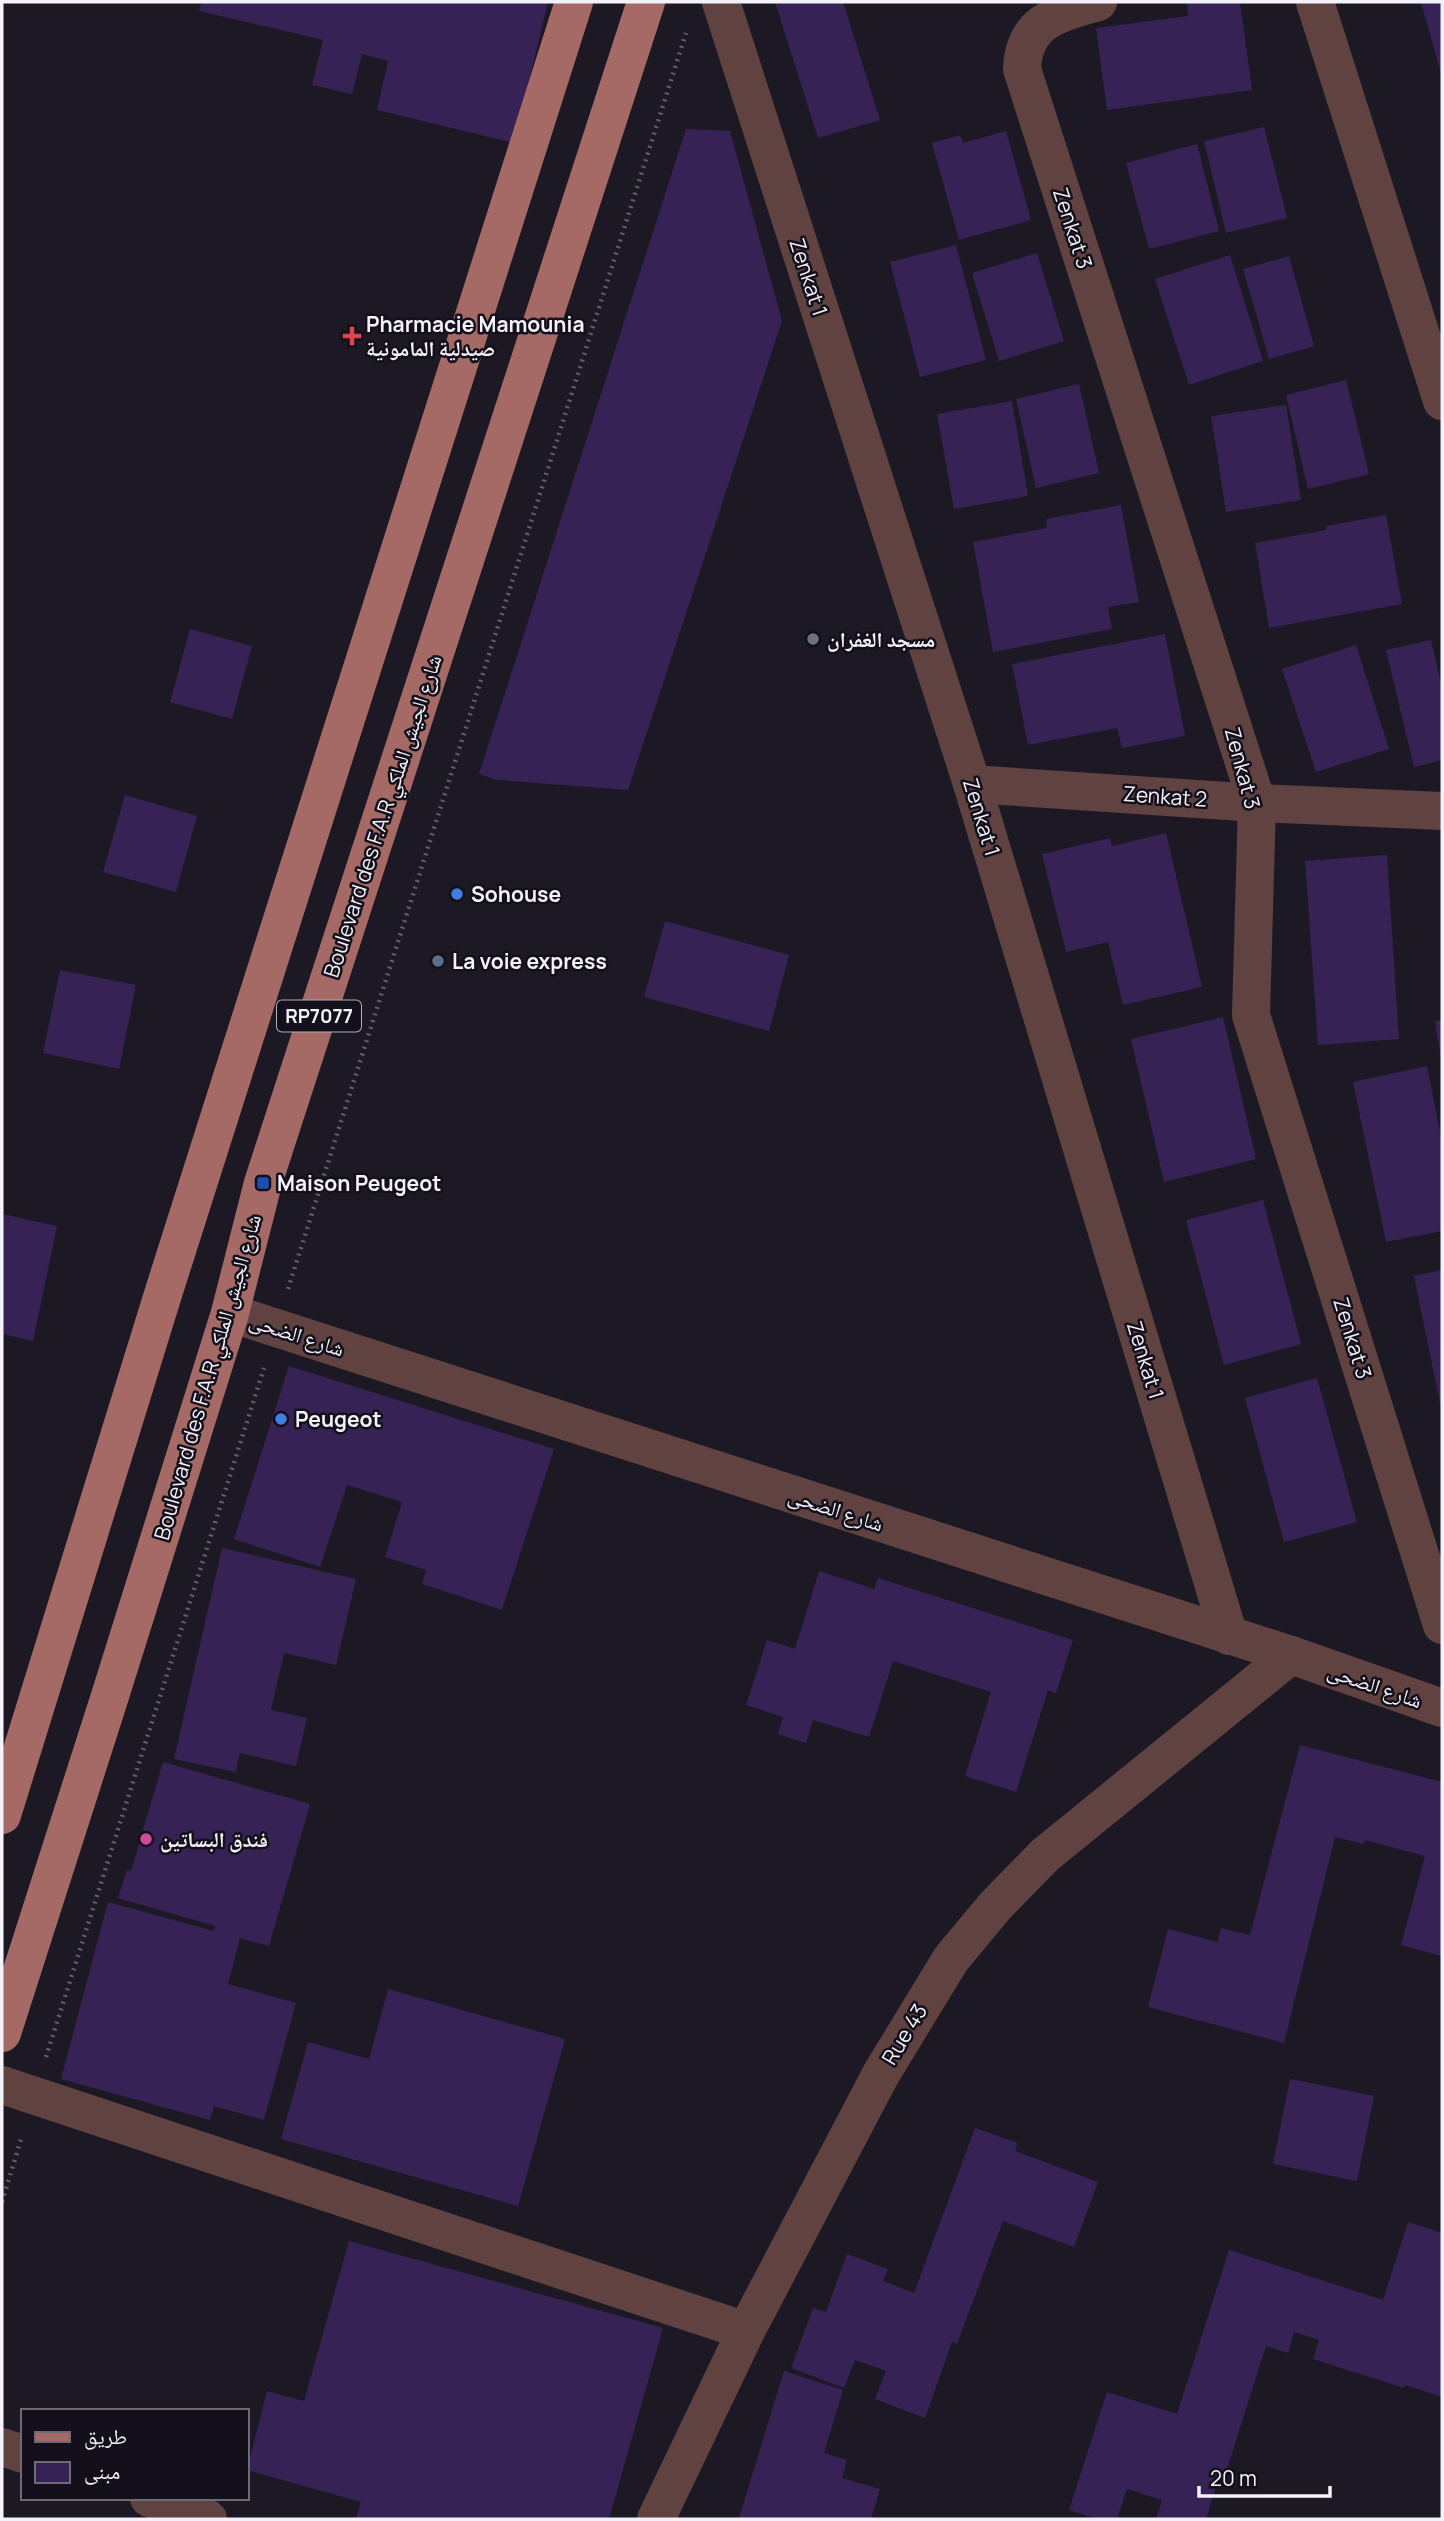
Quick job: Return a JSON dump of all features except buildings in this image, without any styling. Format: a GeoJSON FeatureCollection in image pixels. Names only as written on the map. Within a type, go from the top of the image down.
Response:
{"type":"FeatureCollection","features":[{"type":"Feature","properties":{"kind":"main road","name":"RP7077"},"geometry":{"type":"LineString","coordinates":[[2,1815],[164,1291],[574,2]]}},
{"type":"Feature","properties":{"kind":"main road","name":"Boulevard des F.A.R شارع الجيش الملكي"},"geometry":{"type":"LineString","coordinates":[[2,2033],[230,1312],[263,1183],[646,2]]}},
{"type":"Feature","properties":{"kind":"street","name":"Zenkat 1"},"geometry":{"type":"LineString","coordinates":[[721,2],[972,784],[1229,1636]]}},
{"type":"Feature","properties":{"kind":"street","name":"Zenkat 3"},"geometry":{"type":"LineString","coordinates":[[1098,2],[1054,15],[1038,27],[1028,38],[1023,50],[1022,69],[1257,803],[1251,1015],[1442,1625]]}},
{"type":"Feature","properties":{"kind":"street"},"geometry":{"type":"LineString","coordinates":[[1315,2],[1442,401]]}},
{"type":"Feature","properties":{"kind":"street","name":"Zenkat 2"},"geometry":{"type":"LineString","coordinates":[[972,784],[1257,803],[1442,811]]}},
{"type":"Feature","properties":{"kind":"street","name":"شارع الضحى"},"geometry":{"type":"LineString","coordinates":[[230,1312],[1291,1655],[1442,1708]]}},
{"type":"Feature","properties":{"kind":"street","name":"Rue 43"},"geometry":{"type":"LineString","coordinates":[[656,2519],[746,2331],[881,2074],[951,1959],[996,1905],[1045,1855],[1291,1655]]}},
{"type":"Feature","properties":{"kind":"street"},"geometry":{"type":"LineString","coordinates":[[18,2090],[746,2331]]}},
{"type":"Feature","properties":{"kind":"street"},"geometry":{"type":"LineString","coordinates":[[2,2447],[21,2453]]}},
{"type":"Feature","properties":{"kind":"street"},"geometry":{"type":"LineString","coordinates":[[155,2500],[208,2519]]}},
{"type":"Feature","properties":{"kind":"path"},"geometry":{"type":"LineString","coordinates":[[2,2202],[18,2090],[276,1328],[688,28]]}},
{"type":"Feature","properties":{"kind":"place","name":"Pharmacie Mamounia صيدلية المامونية"},"geometry":{"type":"Point","coordinates":[352,336]}},
{"type":"Feature","properties":{"kind":"place","name":"مسجد الغفران"},"geometry":{"type":"Point","coordinates":[813,639]}},
{"type":"Feature","properties":{"kind":"place","name":"Sohouse"},"geometry":{"type":"Point","coordinates":[457,894]}},
{"type":"Feature","properties":{"kind":"place","name":"La voie express"},"geometry":{"type":"Point","coordinates":[438,961]}},
{"type":"Feature","properties":{"kind":"place","name":"Maison Peugeot"},"geometry":{"type":"Point","coordinates":[263,1183]}},
{"type":"Feature","properties":{"kind":"place","name":"Peugeot"},"geometry":{"type":"Point","coordinates":[281,1419]}},
{"type":"Feature","properties":{"kind":"place","name":"فندق البساتين"},"geometry":{"type":"Point","coordinates":[146,1839]}}]}
